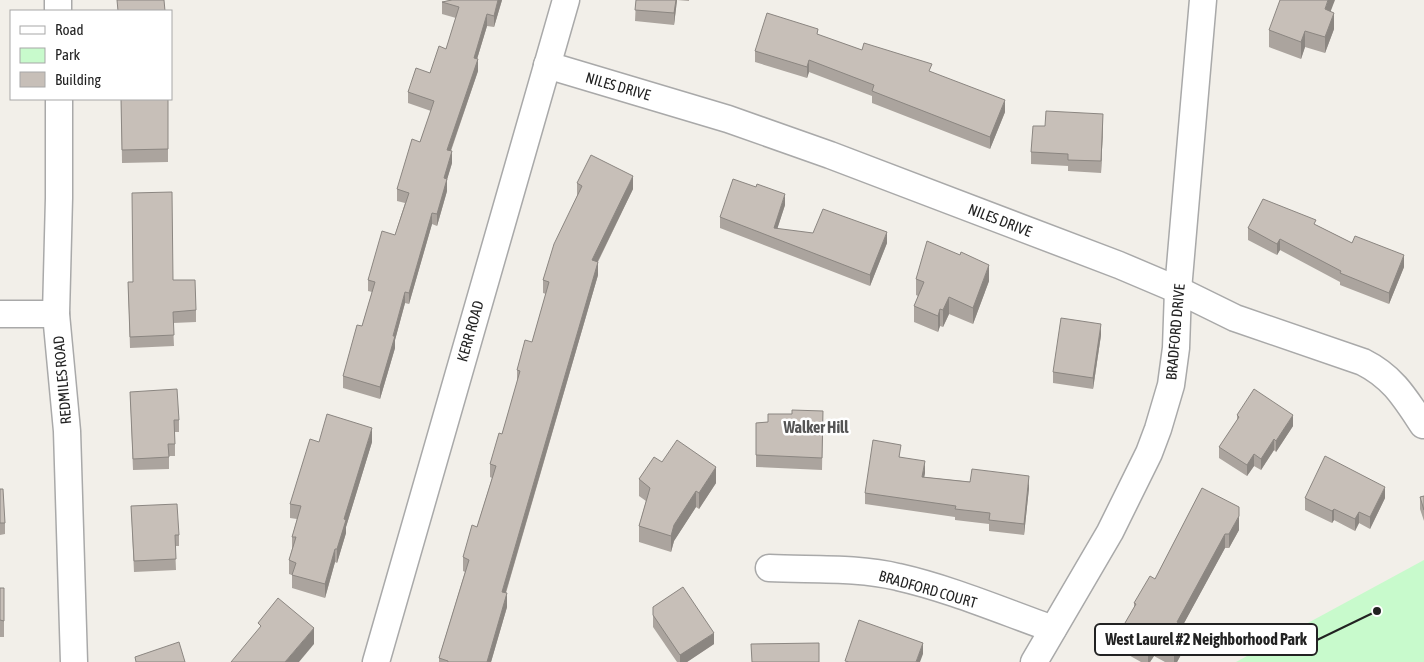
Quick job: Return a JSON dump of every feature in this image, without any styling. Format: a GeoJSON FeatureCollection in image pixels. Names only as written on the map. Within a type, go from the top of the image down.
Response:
{"type":"FeatureCollection","features":[{"type":"Feature","properties":{"kind":"street","name":"KERR ROAD"},"geometry":{"type":"LineString","coordinates":[[376,662],[566,0]]}},
{"type":"Feature","properties":{"kind":"street","name":"BRADFORD DRIVE"},"geometry":{"type":"LineString","coordinates":[[1034,662],[1110,532],[1149,453],[1158,429],[1172,376],[1176,348],[1178,290],[1203,0]]}},
{"type":"Feature","properties":{"kind":"street","name":"NILES DRIVE"},"geometry":{"type":"LineString","coordinates":[[547,65],[728,119],[830,155],[1119,265],[1178,290],[1235,318],[1358,360],[1378,370],[1405,397],[1423,425]]}},
{"type":"Feature","properties":{"kind":"street","name":"REDMILES ROAD"},"geometry":{"type":"LineString","coordinates":[[59,100],[56,314],[67,431],[74,662]]}},
{"type":"Feature","properties":{"kind":"street"},"geometry":{"type":"LineString","coordinates":[[0,314],[56,314]]}},
{"type":"Feature","properties":{"kind":"street","name":"BRADFORD COURT"},"geometry":{"type":"LineString","coordinates":[[769,568],[869,572],[897,576],[946,591],[1053,629]]}},
{"type":"Feature","properties":{"kind":"green space"},"geometry":{"type":"Polygon","coordinates":[[[1424,560],[1424,662],[1236,662],[1424,560]]]}},
{"type":"Feature","properties":{"kind":"building"},"geometry":{"type":"Polygon","coordinates":[[[117,0],[164,0],[165,10],[118,10],[117,0]]]}},
{"type":"Feature","properties":{"kind":"building"},"geometry":{"type":"Polygon","coordinates":[[[452,0],[498,0],[494,16],[487,14],[474,58],[478,59],[447,150],[452,151],[444,178],[447,179],[437,214],[432,213],[409,293],[405,292],[393,336],[395,336],[380,387],[343,376],[357,325],[362,326],[375,282],[368,280],[382,231],[395,235],[409,193],[397,189],[412,139],[420,142],[434,101],[408,92],[416,68],[430,73],[439,46],[446,49],[459,7],[442,2],[452,0]]]}},
{"type":"Feature","properties":{"kind":"building"},"geometry":{"type":"Polygon","coordinates":[[[636,0],[676,0],[674,13],[635,10],[636,0]]]}},
{"type":"Feature","properties":{"kind":"building"},"geometry":{"type":"Polygon","coordinates":[[[1280,0],[1328,0],[1325,9],[1334,13],[1325,37],[1305,31],[1301,42],[1269,30],[1280,0]]]}},
{"type":"Feature","properties":{"kind":"building"},"geometry":{"type":"Polygon","coordinates":[[[767,13],[818,29],[817,34],[862,50],[864,43],[932,64],[929,71],[1005,100],[990,137],[872,91],[874,85],[809,60],[807,67],[755,51],[767,13]]]}},
{"type":"Feature","properties":{"kind":"building"},"geometry":{"type":"Polygon","coordinates":[[[121,100],[168,100],[168,149],[122,150],[121,100]]]}},
{"type":"Feature","properties":{"kind":"building"},"geometry":{"type":"Polygon","coordinates":[[[1046,111],[1103,114],[1101,161],[1068,160],[1068,154],[1031,152],[1033,126],[1045,126],[1046,111]]]}},
{"type":"Feature","properties":{"kind":"building"},"geometry":{"type":"Polygon","coordinates":[[[591,155],[633,176],[592,260],[598,262],[502,592],[507,593],[487,662],[448,662],[439,658],[469,560],[463,557],[472,525],[477,527],[496,466],[490,464],[499,433],[502,434],[520,371],[517,370],[525,340],[532,342],[549,282],[543,280],[554,244],[582,186],[577,183],[591,155]]]}},
{"type":"Feature","properties":{"kind":"building"},"geometry":{"type":"Polygon","coordinates":[[[733,179],[756,187],[757,184],[785,194],[774,228],[813,233],[823,209],[887,232],[870,275],[720,217],[733,179]]]}},
{"type":"Feature","properties":{"kind":"building"},"geometry":{"type":"Polygon","coordinates":[[[172,192],[173,280],[195,280],[196,310],[173,312],[174,335],[130,337],[128,282],[133,282],[132,193],[172,192]]]}},
{"type":"Feature","properties":{"kind":"building"},"geometry":{"type":"Polygon","coordinates":[[[1263,199],[1316,220],[1314,224],[1352,243],[1355,236],[1404,255],[1389,293],[1340,273],[1341,271],[1280,239],[1277,244],[1248,228],[1263,199]]]}},
{"type":"Feature","properties":{"kind":"building"},"geometry":{"type":"Polygon","coordinates":[[[927,241],[960,255],[961,252],[989,265],[973,308],[949,297],[943,310],[940,309],[938,316],[914,306],[924,282],[916,279],[927,241]]]}},
{"type":"Feature","properties":{"kind":"building"},"geometry":{"type":"Polygon","coordinates":[[[1061,318],[1101,324],[1093,378],[1053,372],[1061,318]]]}},
{"type":"Feature","properties":{"kind":"building"},"geometry":{"type":"Polygon","coordinates":[[[177,389],[179,420],[174,420],[175,444],[168,444],[169,457],[133,459],[130,392],[177,389]]]}},
{"type":"Feature","properties":{"kind":"building"},"geometry":{"type":"Polygon","coordinates":[[[1254,389],[1293,415],[1276,441],[1274,439],[1261,459],[1254,454],[1247,465],[1219,447],[1239,417],[1237,415],[1254,389]]]}},
{"type":"Feature","properties":{"kind":"building"},"geometry":{"type":"Polygon","coordinates":[[[792,410],[823,411],[822,458],[756,455],[756,423],[768,422],[768,414],[792,414],[792,410]]]}},
{"type":"Feature","properties":{"kind":"building"},"geometry":{"type":"Polygon","coordinates":[[[327,414],[372,428],[344,519],[346,520],[325,584],[292,575],[296,563],[289,560],[296,537],[292,537],[301,506],[290,504],[310,439],[319,442],[327,414]]]}},
{"type":"Feature","properties":{"kind":"building"},"geometry":{"type":"Polygon","coordinates":[[[677,440],[716,467],[699,493],[696,491],[674,525],[671,536],[639,526],[650,488],[639,479],[654,457],[662,462],[677,440]]]}},
{"type":"Feature","properties":{"kind":"building"},"geometry":{"type":"Polygon","coordinates":[[[873,440],[901,445],[899,457],[925,461],[922,477],[970,482],[972,469],[1029,476],[1024,524],[989,520],[990,513],[955,509],[956,506],[865,493],[873,440]]]}},
{"type":"Feature","properties":{"kind":"building"},"geometry":{"type":"Polygon","coordinates":[[[1325,456],[1385,487],[1370,517],[1359,512],[1355,519],[1334,509],[1332,511],[1305,498],[1325,456]]]}},
{"type":"Feature","properties":{"kind":"building"},"geometry":{"type":"Polygon","coordinates":[[[1202,488],[1239,507],[1239,516],[1229,534],[1225,534],[1177,622],[1188,628],[1174,653],[1154,641],[1148,652],[1118,635],[1150,576],[1155,579],[1202,488]]]}},
{"type":"Feature","properties":{"kind":"building"},"geometry":{"type":"Polygon","coordinates":[[[0,489],[3,489],[5,523],[0,523],[0,489]]]}},
{"type":"Feature","properties":{"kind":"building"},"geometry":{"type":"Polygon","coordinates":[[[1424,496],[1424,510],[1420,497],[1424,496]]]}},
{"type":"Feature","properties":{"kind":"building"},"geometry":{"type":"Polygon","coordinates":[[[177,504],[179,535],[175,535],[176,559],[134,561],[131,506],[177,504]]]}},
{"type":"Feature","properties":{"kind":"building"},"geometry":{"type":"Polygon","coordinates":[[[683,587],[714,633],[680,655],[653,615],[653,607],[683,587]]]}},
{"type":"Feature","properties":{"kind":"building"},"geometry":{"type":"Polygon","coordinates":[[[0,588],[4,588],[4,621],[0,620],[0,588]]]}},
{"type":"Feature","properties":{"kind":"building"},"geometry":{"type":"Polygon","coordinates":[[[278,598],[314,628],[285,662],[231,662],[261,626],[258,623],[278,598]]]}},
{"type":"Feature","properties":{"kind":"building"},"geometry":{"type":"Polygon","coordinates":[[[859,620],[923,643],[916,662],[845,661],[859,620]]]}},
{"type":"Feature","properties":{"kind":"building"},"geometry":{"type":"Polygon","coordinates":[[[179,642],[185,662],[136,662],[135,657],[179,642]]]}},
{"type":"Feature","properties":{"kind":"building"},"geometry":{"type":"Polygon","coordinates":[[[819,643],[819,662],[752,662],[751,644],[819,643]]]}},
{"type":"Feature","properties":{"kind":"place","name":"West Laurel #2 Neighborhood Park"},"geometry":{"type":"Point","coordinates":[1377,611]}},
{"type":"Feature","properties":{"kind":"district","name":"Walker Hill"},"geometry":{"type":"Point","coordinates":[816,427]}}]}
